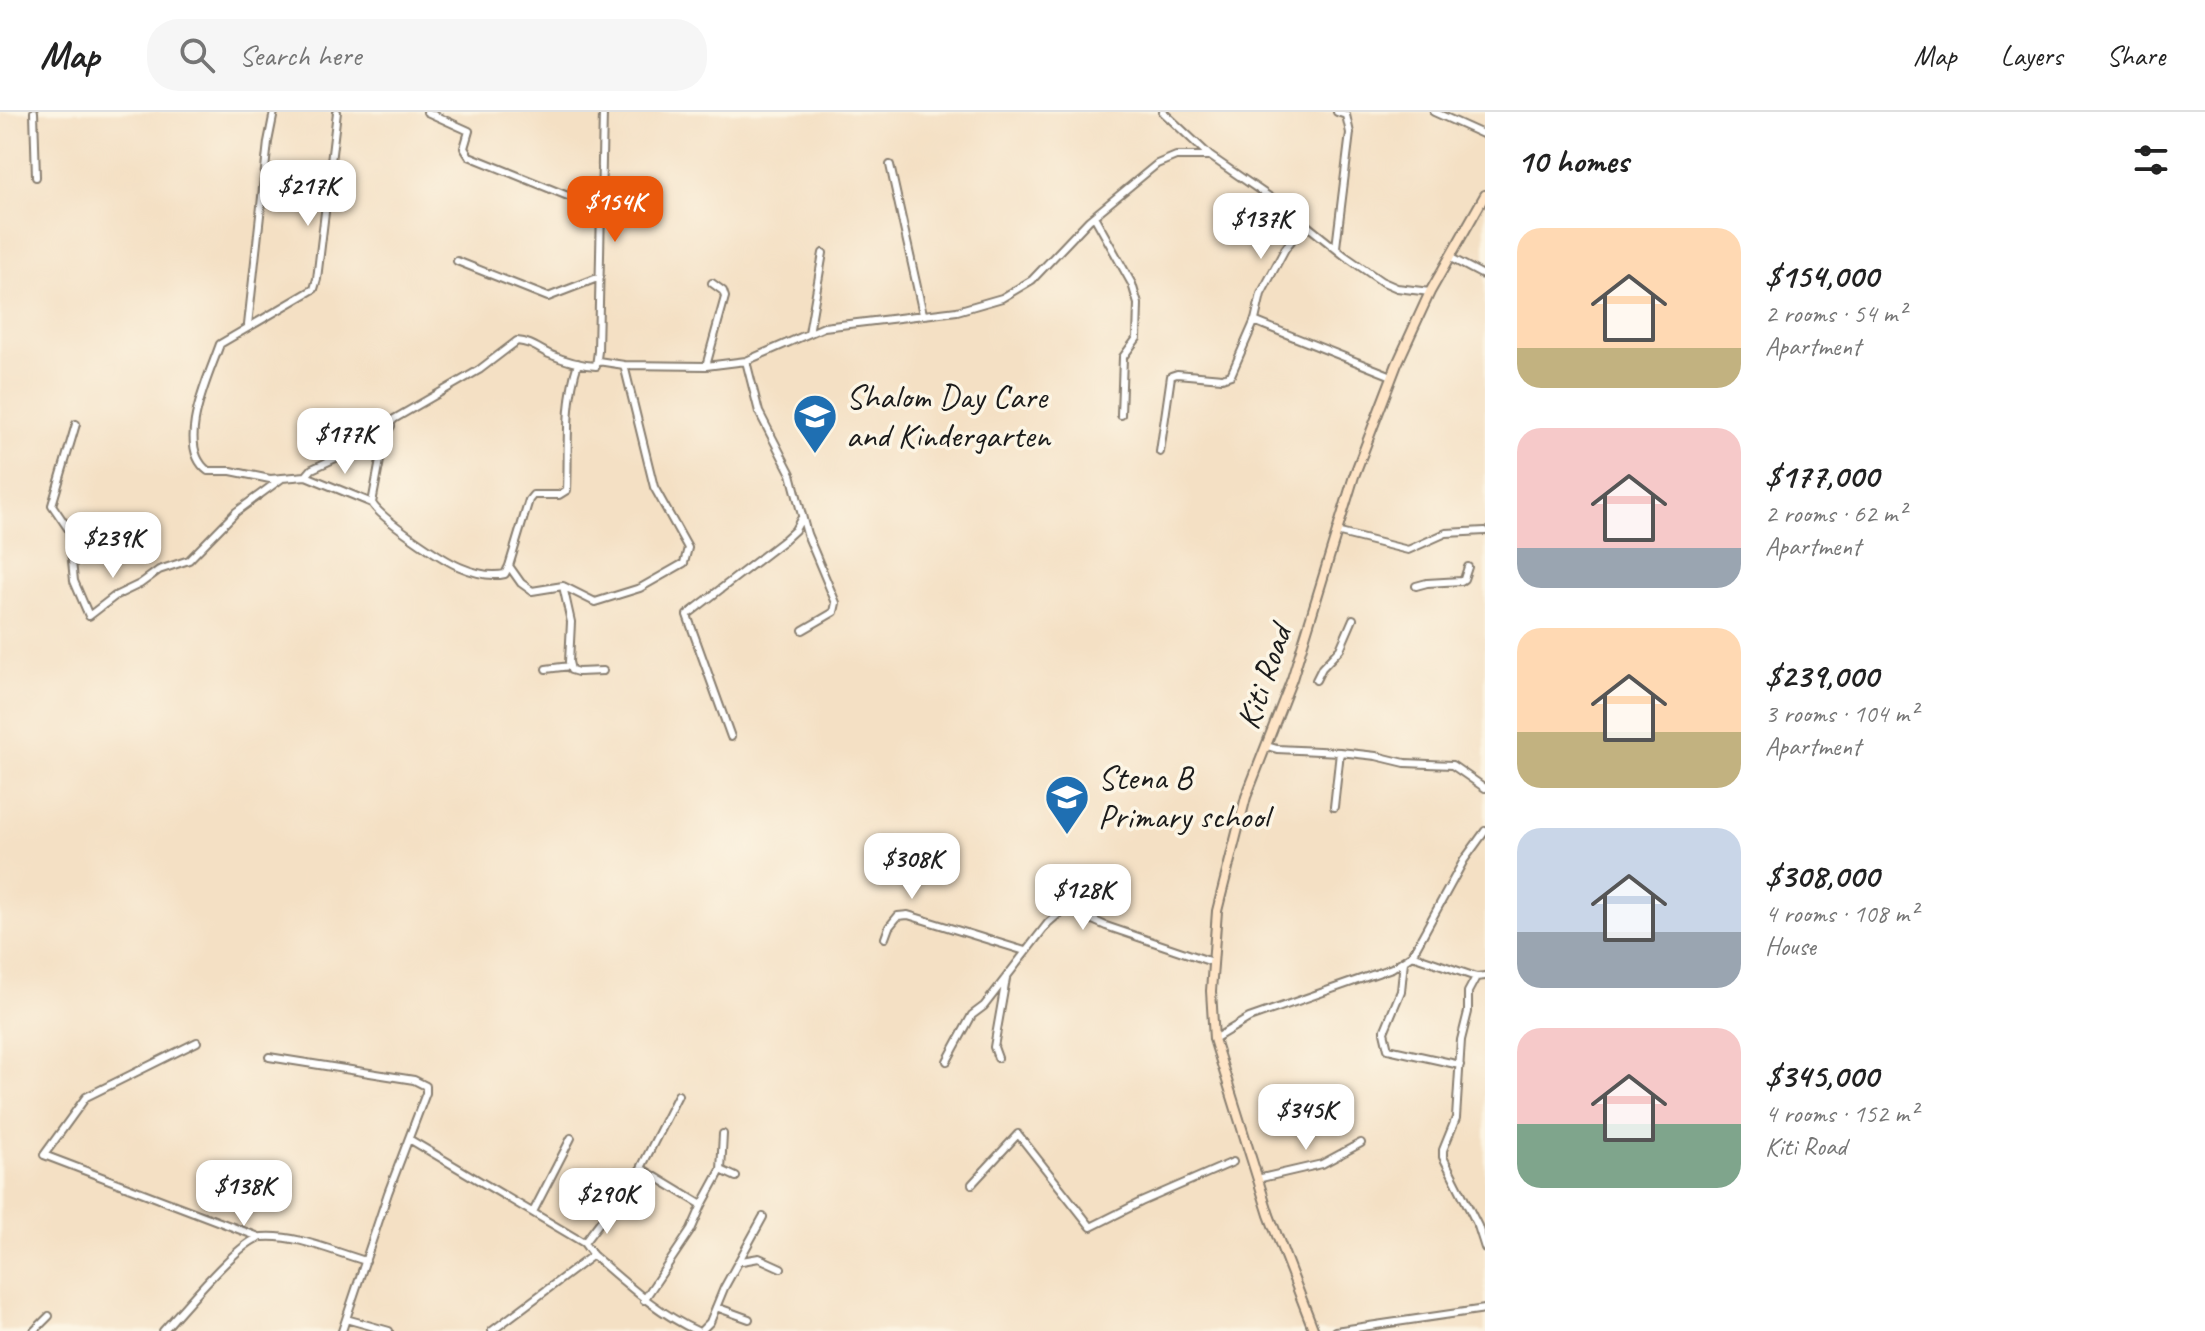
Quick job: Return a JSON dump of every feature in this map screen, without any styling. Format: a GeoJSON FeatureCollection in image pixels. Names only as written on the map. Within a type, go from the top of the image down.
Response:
{"type":"FeatureCollection","features":[{"type":"Feature","properties":{"kind":"street"},"geometry":{"type":"LineString","coordinates":[[34,112],[36,177]]}},
{"type":"Feature","properties":{"kind":"street"},"geometry":{"type":"LineString","coordinates":[[248,325],[274,112]]}},
{"type":"Feature","properties":{"kind":"street"},"geometry":{"type":"LineString","coordinates":[[337,112],[314,289],[220,344],[192,433],[192,447],[205,470],[281,479],[306,476],[372,503]]}},
{"type":"Feature","properties":{"kind":"street"},"geometry":{"type":"LineString","coordinates":[[427,112],[469,131],[464,148],[469,156],[600,209]]}},
{"type":"Feature","properties":{"kind":"street"},"geometry":{"type":"LineString","coordinates":[[306,476],[312,469],[353,450],[369,447],[394,419],[479,370],[517,341],[531,344],[551,355],[596,366],[603,112]]}},
{"type":"Feature","properties":{"kind":"street"},"geometry":{"type":"LineString","coordinates":[[1163,112],[1210,156],[1305,223],[1345,256],[1389,285],[1430,292]]}},
{"type":"Feature","properties":{"kind":"street"},"geometry":{"type":"LineString","coordinates":[[1336,247],[1350,133],[1346,114],[1337,112]]}},
{"type":"Feature","properties":{"kind":"street"},"geometry":{"type":"LineString","coordinates":[[1434,112],[1485,135]]}},
{"type":"Feature","properties":{"kind":"street"},"geometry":{"type":"LineString","coordinates":[[598,361],[624,365],[706,366],[746,361],[836,324],[957,311],[983,304],[1019,289],[1043,270],[1094,216],[1157,164],[1176,156],[1210,156]]}},
{"type":"Feature","properties":{"kind":"street"},"geometry":{"type":"LineString","coordinates":[[890,165],[923,314]]}},
{"type":"Feature","properties":{"kind":"street","name":"Kiti Road"},"geometry":{"type":"LineString","coordinates":[[1314,1331],[1257,1179],[1214,1039],[1211,991],[1217,911],[1246,797],[1292,679],[1354,476],[1392,376],[1430,292],[1449,257],[1481,212],[1485,195]]}},
{"type":"Feature","properties":{"kind":"street"},"geometry":{"type":"LineString","coordinates":[[1094,216],[1132,284],[1138,304],[1137,338],[1123,357],[1121,415]]}},
{"type":"Feature","properties":{"kind":"street"},"geometry":{"type":"LineString","coordinates":[[1160,452],[1171,376],[1229,377],[1254,321],[1261,294],[1305,223]]}},
{"type":"Feature","properties":{"kind":"street"},"geometry":{"type":"LineString","coordinates":[[809,333],[823,253]]}},
{"type":"Feature","properties":{"kind":"street"},"geometry":{"type":"LineString","coordinates":[[1449,257],[1485,276]]}},
{"type":"Feature","properties":{"kind":"street"},"geometry":{"type":"LineString","coordinates":[[457,261],[548,297],[600,277]]}},
{"type":"Feature","properties":{"kind":"street"},"geometry":{"type":"LineString","coordinates":[[706,366],[725,297],[723,291],[712,283]]}},
{"type":"Feature","properties":{"kind":"street"},"geometry":{"type":"LineString","coordinates":[[1254,321],[1392,376]]}},
{"type":"Feature","properties":{"kind":"street"},"geometry":{"type":"LineString","coordinates":[[746,361],[759,412],[791,474],[801,518],[836,603],[834,612],[803,630]]}},
{"type":"Feature","properties":{"kind":"street"},"geometry":{"type":"LineString","coordinates":[[394,419],[384,439],[372,503],[374,508],[461,568],[505,574],[529,500],[533,495],[559,495],[567,490],[570,389],[578,363]]}},
{"type":"Feature","properties":{"kind":"street"},"geometry":{"type":"LineString","coordinates":[[509,566],[521,583],[532,591],[563,586],[587,599],[603,601],[640,588],[684,563],[688,548],[654,487],[624,365]]}},
{"type":"Feature","properties":{"kind":"street"},"geometry":{"type":"LineString","coordinates":[[76,424],[52,505],[69,530],[74,581],[89,616],[115,596],[159,570],[189,560],[236,512],[281,479]]}},
{"type":"Feature","properties":{"kind":"street"},"geometry":{"type":"LineString","coordinates":[[731,737],[687,615],[783,541],[795,530],[801,518]]}},
{"type":"Feature","properties":{"kind":"street"},"geometry":{"type":"LineString","coordinates":[[1336,532],[1408,550],[1446,533],[1485,531]]}},
{"type":"Feature","properties":{"kind":"street"},"geometry":{"type":"LineString","coordinates":[[1416,586],[1461,581],[1468,567]]}},
{"type":"Feature","properties":{"kind":"street"},"geometry":{"type":"LineString","coordinates":[[563,586],[571,622],[571,670],[603,671]]}},
{"type":"Feature","properties":{"kind":"street"},"geometry":{"type":"LineString","coordinates":[[1316,680],[1322,668],[1340,649],[1353,619]]}},
{"type":"Feature","properties":{"kind":"street"},"geometry":{"type":"LineString","coordinates":[[546,669],[570,666]]}},
{"type":"Feature","properties":{"kind":"street"},"geometry":{"type":"LineString","coordinates":[[1267,746],[1376,756],[1405,763],[1452,765],[1485,788]]}},
{"type":"Feature","properties":{"kind":"street"},"geometry":{"type":"LineString","coordinates":[[1334,807],[1340,752]]}},
{"type":"Feature","properties":{"kind":"street"},"geometry":{"type":"LineString","coordinates":[[1214,1039],[1249,1018],[1392,968],[1412,955],[1464,860],[1485,831]]}},
{"type":"Feature","properties":{"kind":"street"},"geometry":{"type":"LineString","coordinates":[[947,1061],[972,1015],[984,1006],[1025,951],[1062,911],[1070,911],[1212,962]]}},
{"type":"Feature","properties":{"kind":"street"},"geometry":{"type":"LineString","coordinates":[[885,938],[898,916],[908,915],[1025,951]]}},
{"type":"Feature","properties":{"kind":"street"},"geometry":{"type":"LineString","coordinates":[[1412,955],[1476,977],[1485,976]]}},
{"type":"Feature","properties":{"kind":"street"},"geometry":{"type":"LineString","coordinates":[[1404,961],[1401,991],[1384,1032],[1388,1049],[1460,1065]]}},
{"type":"Feature","properties":{"kind":"street"},"geometry":{"type":"LineString","coordinates":[[998,1058],[994,1047],[1006,975]]}},
{"type":"Feature","properties":{"kind":"street"},"geometry":{"type":"LineString","coordinates":[[1476,977],[1468,992],[1468,1012],[1462,1034],[1456,1118],[1443,1157],[1478,1226],[1485,1248]]}},
{"type":"Feature","properties":{"kind":"street"},"geometry":{"type":"LineString","coordinates":[[197,1042],[86,1097],[44,1155],[259,1237],[298,1241],[366,1261]]}},
{"type":"Feature","properties":{"kind":"street"},"geometry":{"type":"LineString","coordinates":[[269,1057],[422,1082],[426,1086],[342,1331]]}},
{"type":"Feature","properties":{"kind":"street"},"geometry":{"type":"LineString","coordinates":[[584,1243],[641,1168],[678,1095]]}},
{"type":"Feature","properties":{"kind":"street"},"geometry":{"type":"LineString","coordinates":[[644,1300],[691,1230],[721,1170],[723,1134]]}},
{"type":"Feature","properties":{"kind":"street"},"geometry":{"type":"LineString","coordinates":[[972,1184],[1018,1134],[1091,1227],[1233,1162]]}},
{"type":"Feature","properties":{"kind":"street"},"geometry":{"type":"LineString","coordinates":[[534,1210],[571,1138]]}},
{"type":"Feature","properties":{"kind":"street"},"geometry":{"type":"LineString","coordinates":[[409,1139],[534,1210],[584,1243],[593,1255],[644,1300],[673,1320],[699,1331],[710,1322],[763,1217]]}},
{"type":"Feature","properties":{"kind":"street"},"geometry":{"type":"LineString","coordinates":[[1257,1179],[1322,1164],[1361,1143]]}},
{"type":"Feature","properties":{"kind":"street"},"geometry":{"type":"LineString","coordinates":[[641,1168],[702,1205]]}},
{"type":"Feature","properties":{"kind":"street"},"geometry":{"type":"LineString","coordinates":[[721,1170],[736,1177]]}},
{"type":"Feature","properties":{"kind":"street"},"geometry":{"type":"LineString","coordinates":[[163,1331],[230,1259],[259,1237]]}},
{"type":"Feature","properties":{"kind":"street"},"geometry":{"type":"LineString","coordinates":[[492,1331],[593,1255]]}},
{"type":"Feature","properties":{"kind":"street"},"geometry":{"type":"LineString","coordinates":[[739,1263],[753,1257],[781,1268]]}},
{"type":"Feature","properties":{"kind":"street"},"geometry":{"type":"LineString","coordinates":[[716,1307],[749,1319]]}},
{"type":"Feature","properties":{"kind":"street"},"geometry":{"type":"LineString","coordinates":[[1335,1331],[1485,1309]]}},
{"type":"Feature","properties":{"kind":"street"},"geometry":{"type":"LineString","coordinates":[[34,1331],[49,1316]]}},
{"type":"Feature","properties":{"kind":"street"},"geometry":{"type":"LineString","coordinates":[[346,1319],[389,1331]]}},
{"type":"Feature","properties":{"kind":"place","name":"Shalom Day Care and Kindergarten"},"geometry":{"type":"Point","coordinates":[815,455]}},
{"type":"Feature","properties":{"kind":"place","name":"Stena B Primary school"},"geometry":{"type":"Point","coordinates":[1067,836]}}]}
